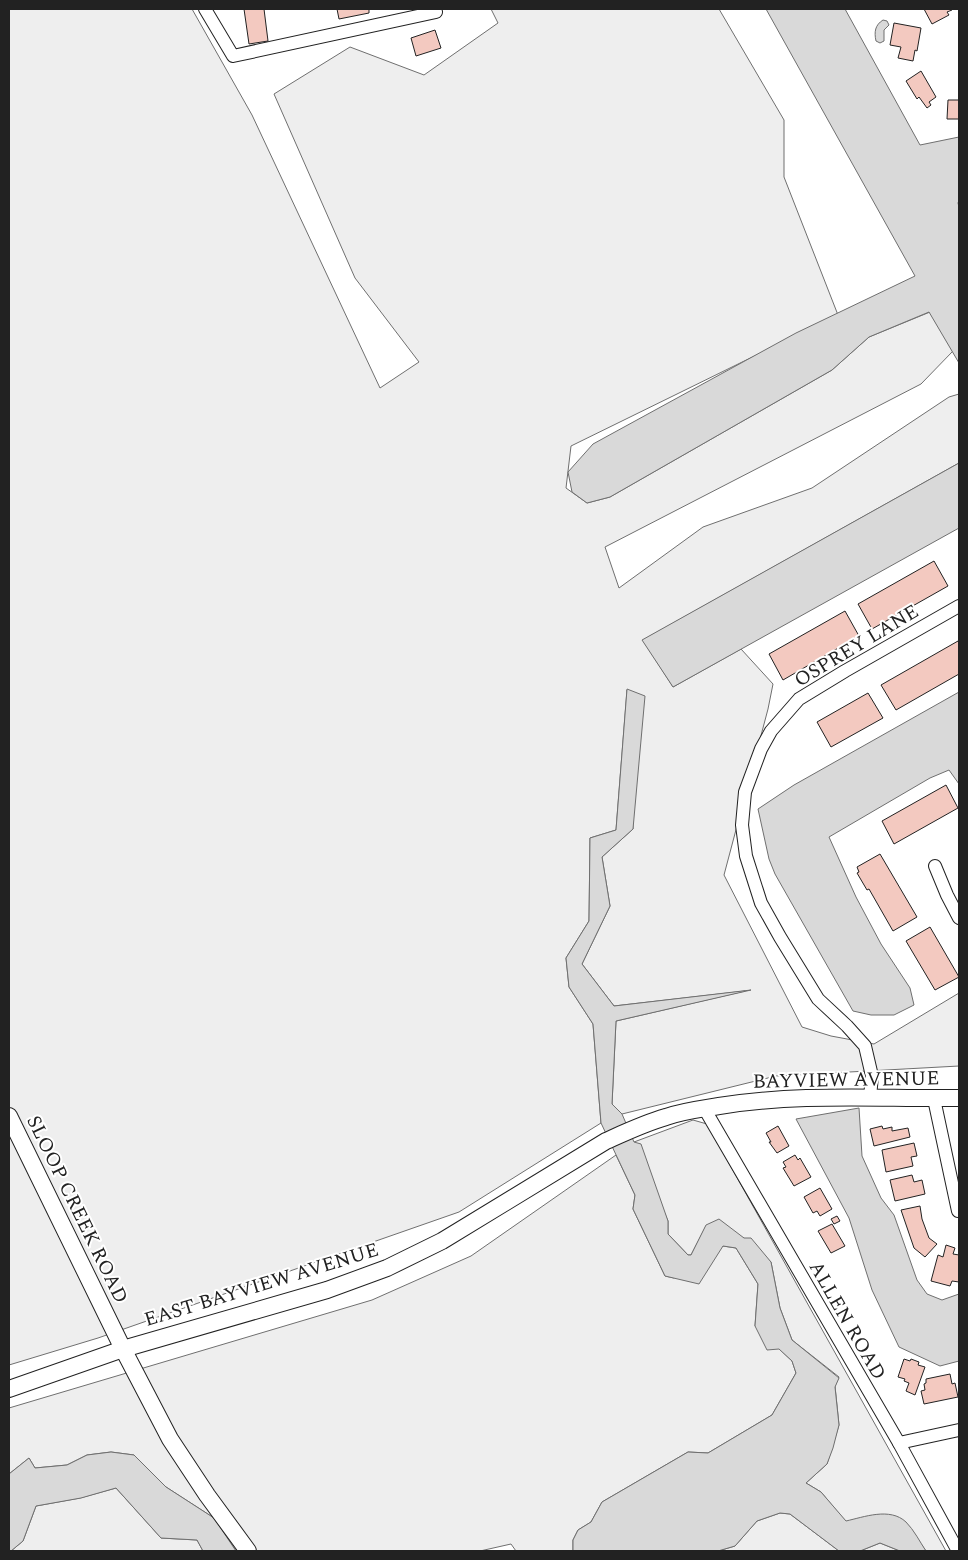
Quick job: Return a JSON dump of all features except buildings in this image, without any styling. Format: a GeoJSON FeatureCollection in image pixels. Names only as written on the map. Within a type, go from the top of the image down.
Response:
{"type":"FeatureCollection","features":[{"type":"Feature","properties":{"kind":"main road","name":"BAYVIEW AVENUE"},"geometry":{"type":"LineString","coordinates":[[704,1108],[754,1100],[791,1098],[959,1098]]}},
{"type":"Feature","properties":{"kind":"main road","name":"EAST BAYVIEW AVENUE"},"geometry":{"type":"LineString","coordinates":[[9,1389],[123,1349],[327,1290],[387,1268],[442,1241],[606,1141],[668,1116],[704,1108]]}},
{"type":"Feature","properties":{"kind":"main road","name":"SLOOP CREEK ROAD"},"geometry":{"type":"LineString","coordinates":[[9,1116],[123,1349],[170,1439],[207,1495],[248,1551]]}},
{"type":"Feature","properties":{"kind":"street"},"geometry":{"type":"LineString","coordinates":[[205,9],[233,56],[436,12]]}},
{"type":"Feature","properties":{"kind":"street","name":"OSPREY LANE"},"geometry":{"type":"LineString","coordinates":[[870,1097],[872,1076],[865,1046],[818,999],[761,903],[746,856],[742,825],[746,792],[761,749],[771,731],[799,699],[845,670],[959,606]]}},
{"type":"Feature","properties":{"kind":"street"},"geometry":{"type":"LineString","coordinates":[[935,866],[959,918]]}},
{"type":"Feature","properties":{"kind":"street"},"geometry":{"type":"LineString","coordinates":[[934,1099],[958,1212]]}},
{"type":"Feature","properties":{"kind":"street","name":"ALLEN ROAD"},"geometry":{"type":"LineString","coordinates":[[704,1108],[899,1443],[958,1551]]}},
{"type":"Feature","properties":{"kind":"street"},"geometry":{"type":"LineString","coordinates":[[899,1443],[959,1430]]}},
{"type":"Feature","properties":{"kind":"shaded area"},"geometry":{"type":"Polygon","coordinates":[[[9,9],[192,9],[252,115],[380,388],[419,362],[355,278],[274,94],[350,47],[424,75],[498,23],[491,9],[719,9],[784,120],[784,177],[838,315],[571,446],[566,488],[587,503],[610,497],[832,370],[869,337],[930,312],[953,351],[921,384],[605,547],[619,588],[703,527],[812,488],[949,397],[959,394],[959,463],[643,640],[673,687],[741,649],[773,684],[724,875],[802,1027],[831,1036],[874,1044],[959,993],[959,1066],[776,1076],[622,1114],[612,1104],[616,1021],[745,991],[614,1006],[582,964],[610,906],[602,857],[633,829],[627,690],[616,830],[590,838],[589,921],[566,958],[569,987],[593,1024],[601,1123],[459,1212],[98,1338],[9,1365],[9,9]]]}},
{"type":"Feature","properties":{"kind":"shaded area"},"geometry":{"type":"Polygon","coordinates":[[[766,9],[845,9],[920,145],[959,137],[959,363],[929,312],[869,337],[832,370],[610,497],[587,503],[572,492],[568,472],[593,444],[796,333],[915,276],[766,9]]]}},
{"type":"Feature","properties":{"kind":"shaded area"},"geometry":{"type":"Polygon","coordinates":[[[883,20],[887,21],[889,25],[884,30],[884,41],[880,43],[876,41],[875,32],[878,24],[883,20]]]}},
{"type":"Feature","properties":{"kind":"shaded area"},"geometry":{"type":"Polygon","coordinates":[[[959,463],[959,528],[673,687],[642,640],[959,463]]]}},
{"type":"Feature","properties":{"kind":"shaded area"},"geometry":{"type":"Polygon","coordinates":[[[627,689],[645,696],[633,829],[602,857],[610,906],[582,964],[614,1006],[751,990],[616,1021],[612,1104],[622,1114],[634,1142],[641,1144],[668,1221],[668,1234],[688,1255],[691,1255],[706,1225],[719,1219],[744,1238],[751,1238],[771,1262],[780,1308],[792,1340],[839,1378],[835,1387],[839,1425],[833,1448],[827,1464],[806,1483],[821,1492],[846,1521],[877,1514],[900,1517],[912,1529],[926,1551],[900,1551],[880,1543],[860,1551],[839,1551],[790,1514],[780,1513],[757,1521],[735,1546],[718,1551],[573,1551],[573,1540],[578,1530],[591,1522],[602,1502],[688,1452],[708,1453],[772,1415],[796,1373],[792,1361],[779,1349],[767,1350],[755,1326],[758,1284],[736,1248],[723,1246],[699,1284],[665,1276],[633,1209],[635,1195],[601,1123],[593,1024],[569,987],[566,958],[589,921],[590,838],[616,830],[627,689]]]}},
{"type":"Feature","properties":{"kind":"shaded area"},"geometry":{"type":"Polygon","coordinates":[[[959,692],[959,784],[949,770],[930,778],[829,837],[856,897],[881,944],[910,988],[914,1005],[894,1015],[871,1015],[853,1011],[775,874],[769,859],[758,809],[794,785],[959,692]]]}},
{"type":"Feature","properties":{"kind":"shaded area"},"geometry":{"type":"Polygon","coordinates":[[[859,1108],[862,1156],[881,1198],[894,1215],[917,1280],[927,1294],[942,1300],[959,1294],[959,1361],[940,1366],[899,1347],[872,1290],[849,1218],[796,1119],[859,1108]]]}},
{"type":"Feature","properties":{"kind":"shaded area"},"geometry":{"type":"Polygon","coordinates":[[[693,1120],[707,1124],[946,1551],[926,1551],[905,1522],[877,1515],[846,1522],[821,1492],[806,1483],[827,1464],[839,1425],[835,1386],[839,1377],[792,1340],[780,1308],[771,1262],[744,1238],[706,1226],[691,1255],[688,1255],[668,1234],[668,1221],[634,1142],[693,1120]]]}},
{"type":"Feature","properties":{"kind":"shaded area"},"geometry":{"type":"Polygon","coordinates":[[[616,1155],[635,1195],[633,1209],[665,1276],[674,1278],[723,1246],[736,1248],[758,1284],[755,1326],[792,1361],[796,1373],[772,1415],[708,1453],[688,1452],[602,1502],[591,1522],[578,1530],[573,1540],[573,1551],[516,1551],[511,1544],[480,1551],[236,1551],[214,1518],[166,1487],[134,1455],[111,1452],[87,1455],[67,1465],[35,1468],[29,1458],[9,1474],[9,1408],[372,1300],[471,1256],[616,1155]]]}},
{"type":"Feature","properties":{"kind":"shaded area"},"geometry":{"type":"Polygon","coordinates":[[[111,1452],[134,1455],[166,1487],[214,1518],[236,1551],[203,1551],[197,1540],[161,1538],[116,1488],[81,1498],[36,1506],[23,1541],[9,1551],[9,1474],[29,1458],[35,1468],[67,1465],[87,1455],[111,1452]]]}},
{"type":"Feature","properties":{"kind":"shaded area"},"geometry":{"type":"Polygon","coordinates":[[[116,1488],[161,1538],[197,1540],[203,1551],[11,1551],[23,1541],[36,1506],[80,1498],[116,1488]]]}},
{"type":"Feature","properties":{"kind":"shaded area"},"geometry":{"type":"Polygon","coordinates":[[[780,1513],[790,1514],[839,1551],[718,1551],[735,1546],[757,1521],[780,1513]]]}},
{"type":"Feature","properties":{"kind":"shaded area"},"geometry":{"type":"Polygon","coordinates":[[[880,1543],[900,1551],[860,1551],[880,1543]]]}}]}
